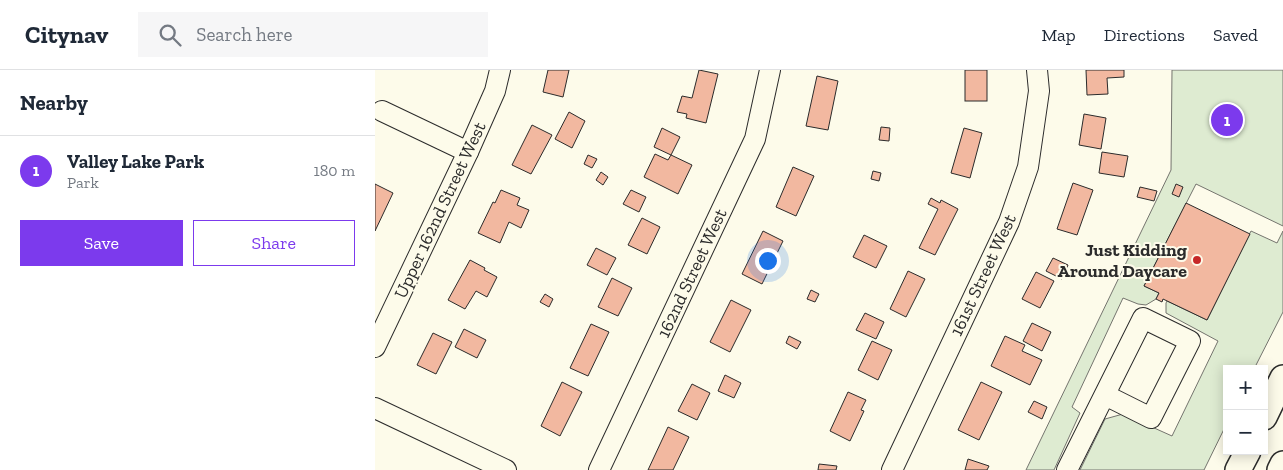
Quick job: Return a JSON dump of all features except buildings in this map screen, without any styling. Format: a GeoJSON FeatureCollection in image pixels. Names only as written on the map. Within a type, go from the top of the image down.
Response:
{"type":"FeatureCollection","features":[{"type":"Feature","properties":{"kind":"main road"},"geometry":{"type":"LineString","coordinates":[[1267,410],[1283,378]]}},
{"type":"Feature","properties":{"kind":"main road"},"geometry":{"type":"LineString","coordinates":[[1238,470],[1245,455]]}},
{"type":"Feature","properties":{"kind":"main road"},"geometry":{"type":"LineString","coordinates":[[1280,470],[1283,464]]}},
{"type":"Feature","properties":{"kind":"street","name":"Upper 162nd Street West"},"geometry":{"type":"LineString","coordinates":[[375,347],[468,152],[495,91],[500,70]]}},
{"type":"Feature","properties":{"kind":"street","name":"162nd Street West"},"geometry":{"type":"LineString","coordinates":[[599,470],[755,139],[770,70]]}},
{"type":"Feature","properties":{"kind":"street","name":"161st Street West"},"geometry":{"type":"LineString","coordinates":[[892,470],[1009,222],[1028,167],[1039,92],[1037,70]]}},
{"type":"Feature","properties":{"kind":"street"},"geometry":{"type":"LineString","coordinates":[[382,111],[468,152]]}},
{"type":"Feature","properties":{"kind":"street"},"geometry":{"type":"LineString","coordinates":[[1067,470],[1143,318],[1190,341],[1151,418],[1105,395]]}},
{"type":"Feature","properties":{"kind":"street"},"geometry":{"type":"LineString","coordinates":[[375,408],[506,470]]}},
{"type":"Feature","properties":{"kind":"green space"},"geometry":{"type":"Polygon","coordinates":[[[1172,70],[1283,70],[1283,226],[1196,184],[1144,286],[1159,293],[1156,299],[1146,305],[1123,298],[1072,407],[1080,413],[1054,470],[1026,470],[1171,170],[1172,70]]]}},
{"type":"Feature","properties":{"kind":"green space"},"geometry":{"type":"Polygon","coordinates":[[[1251,231],[1277,243],[1283,231],[1283,312],[1256,365],[1223,365],[1223,431],[1204,470],[1080,470],[1105,419],[1123,414],[1172,436],[1218,341],[1166,313],[1166,303],[1167,301],[1207,320],[1251,231]]]}},
{"type":"Feature","properties":{"kind":"place","name":"Valley Lake Park"},"geometry":{"type":"Point","coordinates":[1227,120]}},
{"type":"Feature","properties":{"kind":"place","name":"Just Kidding Around Daycare"},"geometry":{"type":"Point","coordinates":[1197,260]}}]}
